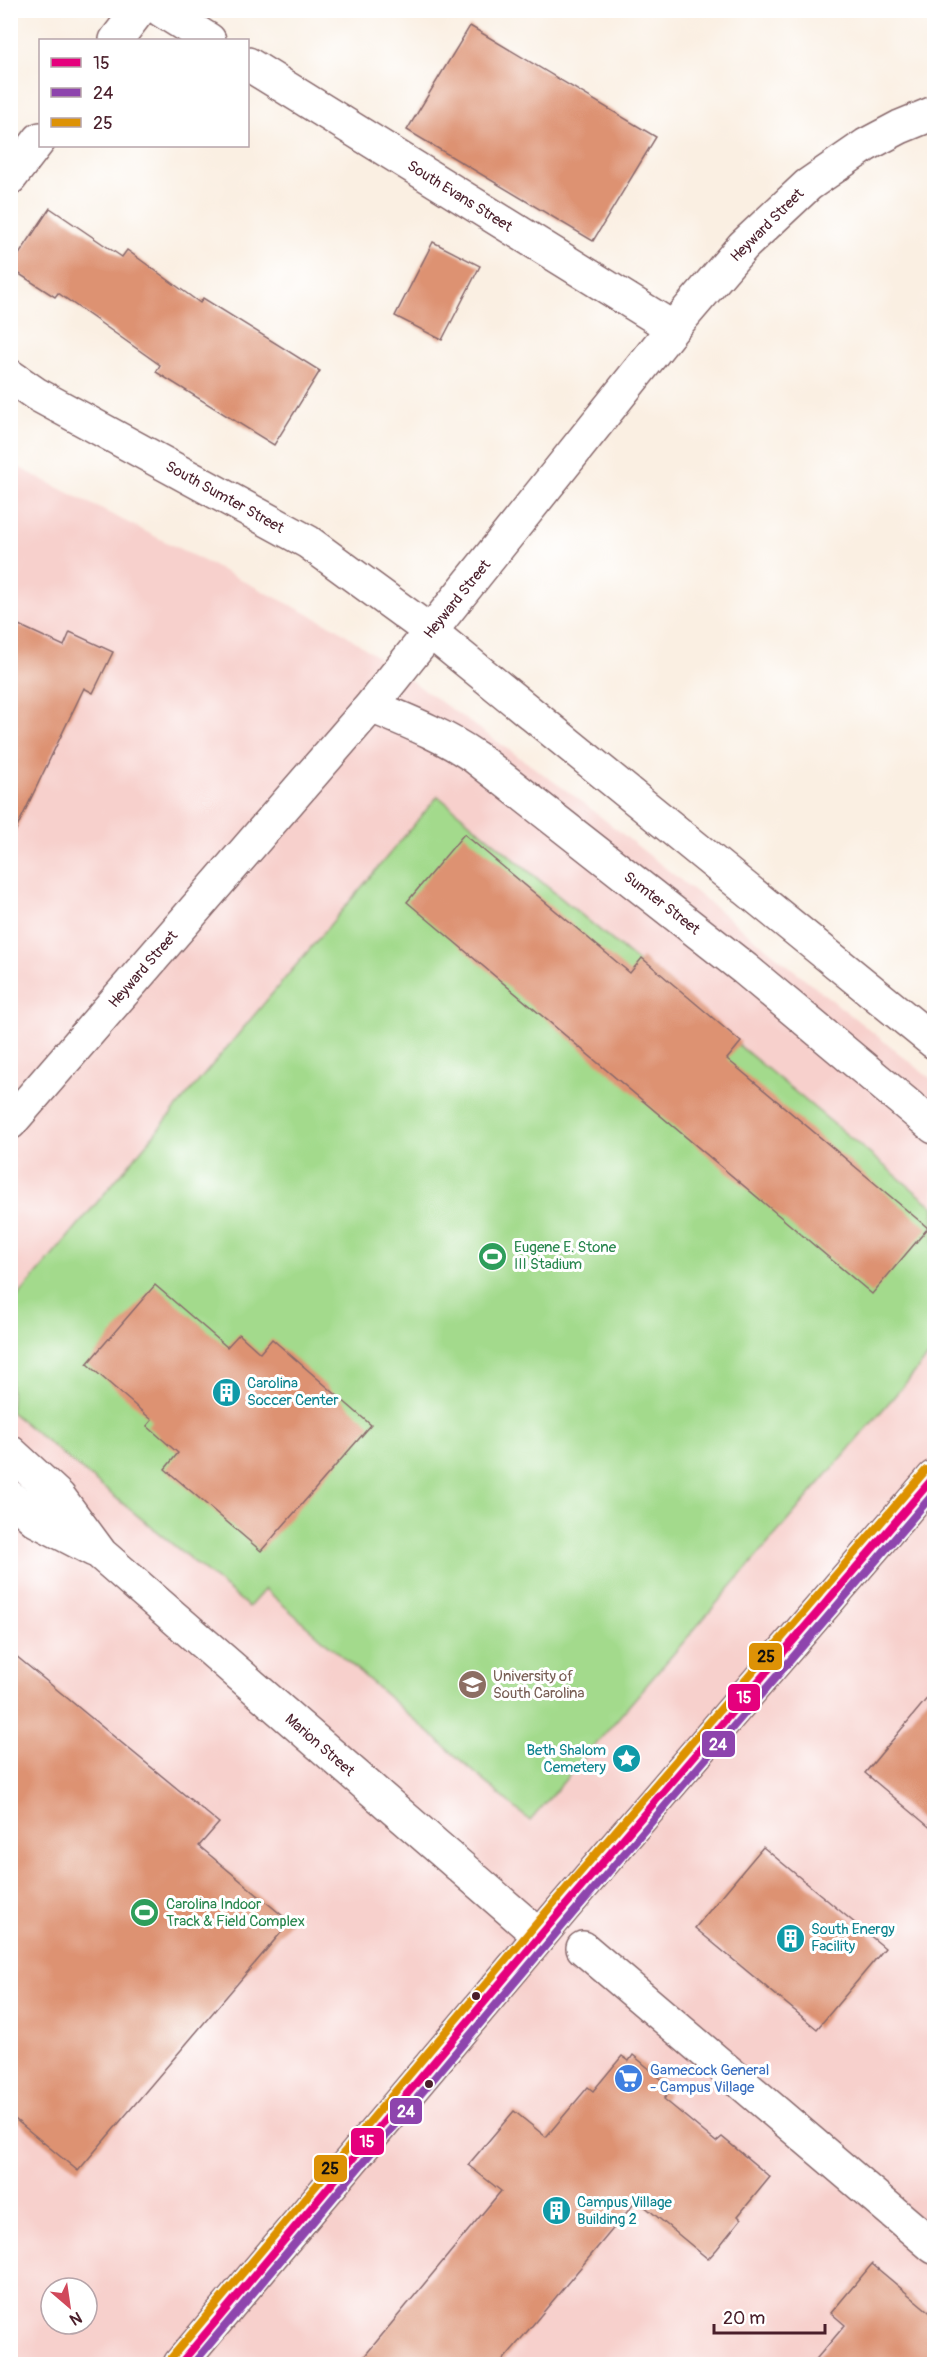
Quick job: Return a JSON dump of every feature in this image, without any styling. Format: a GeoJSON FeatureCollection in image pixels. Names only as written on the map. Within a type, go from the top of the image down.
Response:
{"type":"FeatureCollection","features":[{"type":"Feature","properties":{"kind":"street"},"geometry":{"type":"LineString","coordinates":[[117,39],[139,10]]}},
{"type":"Feature","properties":{"kind":"street"},"geometry":{"type":"LineString","coordinates":[[161,10],[207,39]]}},
{"type":"Feature","properties":{"kind":"street","name":"South Evans Street"},"geometry":{"type":"LineString","coordinates":[[249,65],[673,328]]}},
{"type":"Feature","properties":{"kind":"street","name":"Heyward Street"},"geometry":{"type":"LineString","coordinates":[[10,1123],[371,706],[673,328],[743,246],[808,185],[866,145],[900,127],[934,113]]}},
{"type":"Feature","properties":{"kind":"street"},"geometry":{"type":"LineString","coordinates":[[10,178],[39,140]]}},
{"type":"Feature","properties":{"kind":"street","name":"South Sumter Street"},"geometry":{"type":"LineString","coordinates":[[10,376],[36,394],[308,542],[431,632]]}},
{"type":"Feature","properties":{"kind":"street"},"geometry":{"type":"LineString","coordinates":[[431,632],[934,1042]]}},
{"type":"Feature","properties":{"kind":"street","name":"Sumter Street"},"geometry":{"type":"LineString","coordinates":[[371,706],[455,743],[484,763],[745,969],[934,1127]]}},
{"type":"Feature","properties":{"kind":"street","name":"Marion Street"},"geometry":{"type":"LineString","coordinates":[[10,1452],[59,1497],[101,1554],[540,1936]]}},
{"type":"Feature","properties":{"kind":"street"},"geometry":{"type":"LineString","coordinates":[[180,2364],[540,1936],[934,1477]]}},
{"type":"Feature","properties":{"kind":"street","name":"Marion Street"},"geometry":{"type":"LineString","coordinates":[[10,1497],[36,1520],[101,1554]]}},
{"type":"Feature","properties":{"kind":"street"},"geometry":{"type":"LineString","coordinates":[[583,1948],[934,2247]]}},
{"type":"Feature","properties":{"kind":"shaded area","name":"University of South Carolina"},"geometry":{"type":"Polygon","coordinates":[[[10,463],[338,629],[577,798],[934,1081],[934,2364],[11,2364],[10,463]]]}},
{"type":"Feature","properties":{"kind":"green space","name":"Eugene E. Stone III Stadium"},"geometry":{"type":"Polygon","coordinates":[[[438,796],[934,1207],[934,1350],[530,1821],[265,1589],[249,1607],[11,1412],[11,1305],[438,796]]]}},
{"type":"Feature","properties":{"kind":"building"},"geometry":{"type":"Polygon","coordinates":[[[470,26],[656,137],[593,241],[407,130],[470,26]]]}},
{"type":"Feature","properties":{"kind":"building"},"geometry":{"type":"Polygon","coordinates":[[[50,208],[122,257],[127,250],[200,303],[203,298],[320,371],[274,445],[156,372],[160,365],[58,293],[55,297],[10,268],[50,208]]]}},
{"type":"Feature","properties":{"kind":"building"},"geometry":{"type":"Polygon","coordinates":[[[433,242],[480,266],[442,340],[395,316],[433,242]]]}},
{"type":"Feature","properties":{"kind":"building"},"geometry":{"type":"Polygon","coordinates":[[[10,621],[64,646],[70,632],[113,652],[93,693],[84,688],[10,842],[10,621]]]}},
{"type":"Feature","properties":{"kind":"building"},"geometry":{"type":"Polygon","coordinates":[[[464,834],[630,973],[642,958],[707,1013],[741,1042],[727,1059],[928,1228],[872,1294],[407,902],[464,834]]]}},
{"type":"Feature","properties":{"kind":"building","name":"Carolina Soccer Center"},"geometry":{"type":"Polygon","coordinates":[[[155,1285],[227,1347],[239,1334],[260,1353],[272,1339],[371,1425],[261,1551],[165,1469],[178,1453],[147,1426],[152,1420],[87,1364],[155,1285]]]}},
{"type":"Feature","properties":{"kind":"building","name":"Carolina Indoor Track & Field Complex"},"geometry":{"type":"Polygon","coordinates":[[[10,1651],[219,1823],[199,1846],[290,1922],[78,2171],[10,2115],[10,1651]]]}},
{"type":"Feature","properties":{"kind":"building"},"geometry":{"type":"Polygon","coordinates":[[[934,1690],[934,1831],[865,1773],[934,1690]]]}},
{"type":"Feature","properties":{"kind":"building","name":"South Energy Facility"},"geometry":{"type":"Polygon","coordinates":[[[763,1847],[885,1948],[817,2029],[695,1928],[763,1847]]]}},
{"type":"Feature","properties":{"kind":"building","name":"Campus Village Building 2"},"geometry":{"type":"Polygon","coordinates":[[[633,2055],[666,2083],[661,2088],[668,2094],[664,2099],[716,2142],[722,2137],[770,2177],[738,2216],[741,2219],[717,2249],[708,2259],[637,2200],[500,2364],[358,2364],[501,2191],[468,2165],[514,2111],[546,2137],[588,2087],[593,2091],[622,2056],[629,2061],[633,2055]]]}},
{"type":"Feature","properties":{"kind":"building"},"geometry":{"type":"Polygon","coordinates":[[[872,2264],[934,2316],[934,2364],[812,2364],[845,2325],[831,2313],[872,2264]]]}},
{"type":"Feature","properties":{"kind":"transit line","name":"25"},"geometry":{"type":"LineString","coordinates":[[172,2357],[558,1898],[926,1470]]}},
{"type":"Feature","properties":{"kind":"transit line","name":"15"},"geometry":{"type":"LineString","coordinates":[[180,2364],[566,1905],[934,1477]]}},
{"type":"Feature","properties":{"kind":"transit line","name":"24"},"geometry":{"type":"LineString","coordinates":[[193,2364],[574,1912],[934,1493]]}},
{"type":"Feature","properties":{"kind":"place","name":"Eugene E. Stone III Stadium"},"geometry":{"type":"Point","coordinates":[493,1256]}},
{"type":"Feature","properties":{"kind":"place","name":"Carolina Soccer Center"},"geometry":{"type":"Point","coordinates":[226,1392]}},
{"type":"Feature","properties":{"kind":"place","name":"University of South Carolina"},"geometry":{"type":"Point","coordinates":[472,1685]}},
{"type":"Feature","properties":{"kind":"place","name":"Beth Shalom Cemetery"},"geometry":{"type":"Point","coordinates":[627,1759]}},
{"type":"Feature","properties":{"kind":"place","name":"Carolina Indoor Track & Field Complex"},"geometry":{"type":"Point","coordinates":[145,1913]}},
{"type":"Feature","properties":{"kind":"place","name":"South Energy Facility"},"geometry":{"type":"Point","coordinates":[790,1938]}},
{"type":"Feature","properties":{"kind":"place","name":"Gamecock General - Campus Village"},"geometry":{"type":"Point","coordinates":[629,2079]}},
{"type":"Feature","properties":{"kind":"place","name":"Campus Village Building 2"},"geometry":{"type":"Point","coordinates":[556,2211]}}]}
